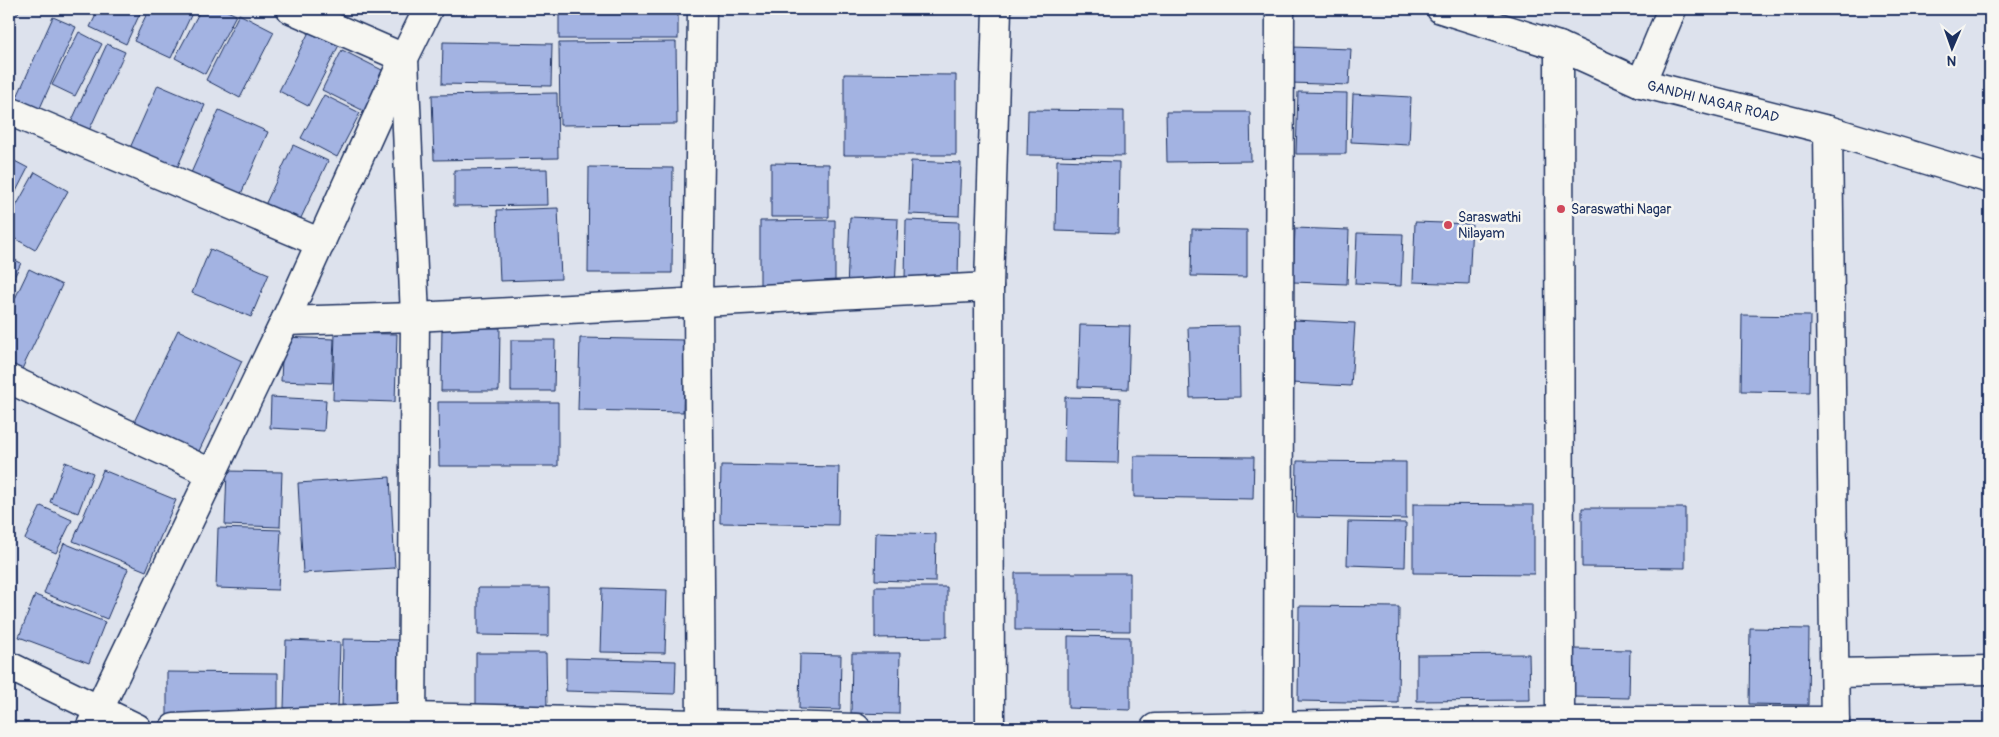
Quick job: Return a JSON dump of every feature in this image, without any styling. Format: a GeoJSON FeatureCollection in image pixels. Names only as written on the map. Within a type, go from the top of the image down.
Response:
{"type":"FeatureCollection","features":[{"type":"Feature","properties":{"kind":"street"},"geometry":{"type":"LineString","coordinates":[[291,9],[404,58]]}},
{"type":"Feature","properties":{"kind":"street"},"geometry":{"type":"LineString","coordinates":[[95,719],[285,321],[428,9]]}},
{"type":"Feature","properties":{"kind":"street"},"geometry":{"type":"LineString","coordinates":[[701,726],[698,302],[702,9]]}},
{"type":"Feature","properties":{"kind":"street"},"geometry":{"type":"LineString","coordinates":[[990,728],[989,287],[997,9]]}},
{"type":"Feature","properties":{"kind":"street"},"geometry":{"type":"LineString","coordinates":[[1278,727],[1280,9]]}},
{"type":"Feature","properties":{"kind":"street","name":"GANDHI NAGAR ROAD"},"geometry":{"type":"LineString","coordinates":[[1441,9],[1559,46],[1641,83],[1828,130],[1990,179]]}},
{"type":"Feature","properties":{"kind":"street"},"geometry":{"type":"LineString","coordinates":[[1641,83],[1672,9]]}},
{"type":"Feature","properties":{"kind":"street"},"geometry":{"type":"LineString","coordinates":[[1559,46],[1560,724]]}},
{"type":"Feature","properties":{"kind":"street"},"geometry":{"type":"LineString","coordinates":[[404,58],[415,317],[412,723]]}},
{"type":"Feature","properties":{"kind":"street"},"geometry":{"type":"LineString","coordinates":[[9,111],[321,243]]}},
{"type":"Feature","properties":{"kind":"street"},"geometry":{"type":"LineString","coordinates":[[1155,728],[1560,724],[1835,725],[1828,130]]}},
{"type":"Feature","properties":{"kind":"street"},"geometry":{"type":"LineString","coordinates":[[285,321],[415,317],[989,287]]}},
{"type":"Feature","properties":{"kind":"street"},"geometry":{"type":"LineString","coordinates":[[9,379],[211,473]]}},
{"type":"Feature","properties":{"kind":"street"},"geometry":{"type":"LineString","coordinates":[[9,666],[95,719],[137,728]]}},
{"type":"Feature","properties":{"kind":"street"},"geometry":{"type":"LineString","coordinates":[[1835,674],[1990,670]]}},
{"type":"Feature","properties":{"kind":"street"},"geometry":{"type":"LineString","coordinates":[[174,728],[412,723],[856,728]]}},
{"type":"Feature","properties":{"kind":"building"},"geometry":{"type":"Polygon","coordinates":[[[9,9],[20,9],[18,13],[9,9]]]}},
{"type":"Feature","properties":{"kind":"building"},"geometry":{"type":"Polygon","coordinates":[[[99,9],[142,9],[126,44],[90,27],[99,9]]]}},
{"type":"Feature","properties":{"kind":"building"},"geometry":{"type":"Polygon","coordinates":[[[149,9],[194,9],[171,58],[134,41],[149,9]]]}},
{"type":"Feature","properties":{"kind":"building"},"geometry":{"type":"Polygon","coordinates":[[[201,9],[223,9],[236,15],[205,74],[175,58],[201,9]]]}},
{"type":"Feature","properties":{"kind":"building"},"geometry":{"type":"Polygon","coordinates":[[[559,9],[678,9],[678,39],[559,39],[559,9]]]}},
{"type":"Feature","properties":{"kind":"building"},"geometry":{"type":"Polygon","coordinates":[[[239,14],[274,32],[240,98],[206,80],[239,14]]]}},
{"type":"Feature","properties":{"kind":"building"},"geometry":{"type":"Polygon","coordinates":[[[53,17],[76,27],[36,117],[13,106],[53,17]]]}},
{"type":"Feature","properties":{"kind":"building"},"geometry":{"type":"Polygon","coordinates":[[[310,30],[339,45],[308,106],[279,91],[310,30]]]}},
{"type":"Feature","properties":{"kind":"building"},"geometry":{"type":"Polygon","coordinates":[[[79,32],[102,44],[75,96],[52,85],[79,32]]]}},
{"type":"Feature","properties":{"kind":"building"},"geometry":{"type":"Polygon","coordinates":[[[443,42],[552,44],[551,86],[442,84],[443,42]]]}},
{"type":"Feature","properties":{"kind":"building"},"geometry":{"type":"Polygon","coordinates":[[[676,42],[677,124],[560,125],[559,43],[676,42]]]}},
{"type":"Feature","properties":{"kind":"building"},"geometry":{"type":"Polygon","coordinates":[[[107,44],[125,52],[86,137],[68,129],[107,44]]]}},
{"type":"Feature","properties":{"kind":"building"},"geometry":{"type":"Polygon","coordinates":[[[1292,47],[1351,49],[1349,85],[1291,83],[1292,47]]]}},
{"type":"Feature","properties":{"kind":"building"},"geometry":{"type":"Polygon","coordinates":[[[342,50],[386,72],[366,112],[322,90],[342,50]]]}},
{"type":"Feature","properties":{"kind":"building"},"geometry":{"type":"Polygon","coordinates":[[[844,74],[956,75],[956,155],[844,155],[844,74]]]}},
{"type":"Feature","properties":{"kind":"building"},"geometry":{"type":"Polygon","coordinates":[[[158,85],[205,105],[173,177],[126,157],[158,85]]]}},
{"type":"Feature","properties":{"kind":"building"},"geometry":{"type":"Polygon","coordinates":[[[1298,92],[1347,93],[1346,154],[1296,154],[1298,92]]]}},
{"type":"Feature","properties":{"kind":"building"},"geometry":{"type":"Polygon","coordinates":[[[557,93],[558,158],[434,160],[432,95],[557,93]]]}},
{"type":"Feature","properties":{"kind":"building"},"geometry":{"type":"Polygon","coordinates":[[[1353,94],[1411,97],[1409,145],[1351,142],[1353,94]]]}},
{"type":"Feature","properties":{"kind":"building"},"geometry":{"type":"Polygon","coordinates":[[[324,95],[360,113],[337,157],[301,138],[324,95]]]}},
{"type":"Feature","properties":{"kind":"building"},"geometry":{"type":"Polygon","coordinates":[[[219,110],[268,132],[241,194],[191,173],[219,110]]]}},
{"type":"Feature","properties":{"kind":"building"},"geometry":{"type":"Polygon","coordinates":[[[1028,110],[1124,111],[1124,156],[1027,155],[1028,110]]]}},
{"type":"Feature","properties":{"kind":"building"},"geometry":{"type":"Polygon","coordinates":[[[1166,112],[1250,112],[1251,161],[1167,162],[1166,112]]]}},
{"type":"Feature","properties":{"kind":"building"},"geometry":{"type":"Polygon","coordinates":[[[293,145],[328,161],[300,220],[265,205],[293,145]]]}},
{"type":"Feature","properties":{"kind":"building"},"geometry":{"type":"Polygon","coordinates":[[[9,158],[28,168],[9,205],[9,158]]]}},
{"type":"Feature","properties":{"kind":"building"},"geometry":{"type":"Polygon","coordinates":[[[1057,160],[1119,162],[1118,233],[1056,231],[1057,160]]]}},
{"type":"Feature","properties":{"kind":"building"},"geometry":{"type":"Polygon","coordinates":[[[911,161],[961,163],[959,216],[909,214],[911,161]]]}},
{"type":"Feature","properties":{"kind":"building"},"geometry":{"type":"Polygon","coordinates":[[[771,163],[829,164],[829,217],[771,217],[771,163]]]}},
{"type":"Feature","properties":{"kind":"building"},"geometry":{"type":"Polygon","coordinates":[[[589,167],[673,168],[672,273],[588,273],[589,167]]]}},
{"type":"Feature","properties":{"kind":"building"},"geometry":{"type":"Polygon","coordinates":[[[547,169],[548,205],[454,206],[454,170],[547,169]]]}},
{"type":"Feature","properties":{"kind":"building"},"geometry":{"type":"Polygon","coordinates":[[[35,172],[68,191],[35,250],[9,235],[9,219],[35,172]]]}},
{"type":"Feature","properties":{"kind":"building"},"geometry":{"type":"Polygon","coordinates":[[[558,208],[561,279],[500,281],[497,210],[558,208]]]}},
{"type":"Feature","properties":{"kind":"building"},"geometry":{"type":"Polygon","coordinates":[[[850,217],[898,219],[895,290],[847,289],[850,217]]]}},
{"type":"Feature","properties":{"kind":"building"},"geometry":{"type":"Polygon","coordinates":[[[835,220],[835,292],[760,292],[760,221],[835,220]]]}},
{"type":"Feature","properties":{"kind":"building"},"geometry":{"type":"Polygon","coordinates":[[[906,220],[959,222],[958,281],[905,280],[906,220]]]}},
{"type":"Feature","properties":{"kind":"building"},"geometry":{"type":"Polygon","coordinates":[[[1415,222],[1472,224],[1469,284],[1413,282],[1415,222]]]}},
{"type":"Feature","properties":{"kind":"building"},"geometry":{"type":"Polygon","coordinates":[[[1295,228],[1349,230],[1347,284],[1293,282],[1295,228]]]}},
{"type":"Feature","properties":{"kind":"building"},"geometry":{"type":"Polygon","coordinates":[[[1192,229],[1247,230],[1247,277],[1191,276],[1192,229]]]}},
{"type":"Feature","properties":{"kind":"building"},"geometry":{"type":"Polygon","coordinates":[[[1357,233],[1403,234],[1401,286],[1355,284],[1357,233]]]}},
{"type":"Feature","properties":{"kind":"building"},"geometry":{"type":"Polygon","coordinates":[[[210,249],[269,274],[251,317],[192,293],[210,249]]]}},
{"type":"Feature","properties":{"kind":"building"},"geometry":{"type":"Polygon","coordinates":[[[9,257],[21,263],[9,288],[9,257]]]}},
{"type":"Feature","properties":{"kind":"building"},"geometry":{"type":"Polygon","coordinates":[[[29,269],[62,285],[22,369],[9,363],[9,311],[29,269]]]}},
{"type":"Feature","properties":{"kind":"building"},"geometry":{"type":"Polygon","coordinates":[[[1742,315],[1810,316],[1809,392],[1741,391],[1742,315]]]}},
{"type":"Feature","properties":{"kind":"building"},"geometry":{"type":"Polygon","coordinates":[[[1294,320],[1355,323],[1351,386],[1291,383],[1294,320]]]}},
{"type":"Feature","properties":{"kind":"building"},"geometry":{"type":"Polygon","coordinates":[[[1080,325],[1130,326],[1128,389],[1078,387],[1080,325]]]}},
{"type":"Feature","properties":{"kind":"building"},"geometry":{"type":"Polygon","coordinates":[[[1239,326],[1240,397],[1190,398],[1188,327],[1239,326]]]}},
{"type":"Feature","properties":{"kind":"building"},"geometry":{"type":"Polygon","coordinates":[[[442,327],[500,328],[499,391],[441,391],[442,327]]]}},
{"type":"Feature","properties":{"kind":"building"},"geometry":{"type":"Polygon","coordinates":[[[178,330],[242,361],[198,453],[134,422],[178,330]]]}},
{"type":"Feature","properties":{"kind":"building"},"geometry":{"type":"Polygon","coordinates":[[[335,333],[397,334],[395,402],[333,400],[335,333]]]}},
{"type":"Feature","properties":{"kind":"building"},"geometry":{"type":"Polygon","coordinates":[[[283,337],[334,339],[332,383],[281,381],[283,337]]]}},
{"type":"Feature","properties":{"kind":"building"},"geometry":{"type":"Polygon","coordinates":[[[580,338],[685,340],[683,412],[578,410],[580,338]]]}},
{"type":"Feature","properties":{"kind":"building"},"geometry":{"type":"Polygon","coordinates":[[[511,340],[555,340],[554,391],[511,391],[511,340]]]}},
{"type":"Feature","properties":{"kind":"building"},"geometry":{"type":"Polygon","coordinates":[[[271,397],[326,400],[324,431],[270,428],[271,397]]]}},
{"type":"Feature","properties":{"kind":"building"},"geometry":{"type":"Polygon","coordinates":[[[1065,397],[1120,398],[1118,463],[1064,462],[1065,397]]]}},
{"type":"Feature","properties":{"kind":"building"},"geometry":{"type":"Polygon","coordinates":[[[438,402],[558,402],[558,466],[439,466],[438,402]]]}},
{"type":"Feature","properties":{"kind":"building"},"geometry":{"type":"Polygon","coordinates":[[[1134,456],[1254,457],[1253,499],[1134,497],[1134,456]]]}},
{"type":"Feature","properties":{"kind":"building"},"geometry":{"type":"Polygon","coordinates":[[[1297,461],[1406,462],[1406,519],[1296,517],[1297,461]]]}},
{"type":"Feature","properties":{"kind":"building"},"geometry":{"type":"Polygon","coordinates":[[[65,462],[93,473],[78,513],[50,502],[65,462]]]}},
{"type":"Feature","properties":{"kind":"building"},"geometry":{"type":"Polygon","coordinates":[[[721,465],[839,467],[838,525],[720,523],[721,465]]]}},
{"type":"Feature","properties":{"kind":"building"},"geometry":{"type":"Polygon","coordinates":[[[103,470],[176,500],[146,571],[73,541],[103,470]]]}},
{"type":"Feature","properties":{"kind":"building"},"geometry":{"type":"Polygon","coordinates":[[[227,471],[282,472],[280,527],[225,525],[227,471]]]}},
{"type":"Feature","properties":{"kind":"building"},"geometry":{"type":"Polygon","coordinates":[[[390,477],[395,568],[303,573],[298,483],[390,477]]]}},
{"type":"Feature","properties":{"kind":"building"},"geometry":{"type":"Polygon","coordinates":[[[1413,504],[1534,505],[1534,574],[1413,573],[1413,504]]]}},
{"type":"Feature","properties":{"kind":"building"},"geometry":{"type":"Polygon","coordinates":[[[41,506],[72,520],[56,553],[25,539],[41,506]]]}},
{"type":"Feature","properties":{"kind":"building"},"geometry":{"type":"Polygon","coordinates":[[[1582,508],[1685,508],[1685,568],[1582,567],[1582,508]]]}},
{"type":"Feature","properties":{"kind":"building"},"geometry":{"type":"Polygon","coordinates":[[[1348,522],[1406,523],[1405,567],[1347,565],[1348,522]]]}},
{"type":"Feature","properties":{"kind":"building"},"geometry":{"type":"Polygon","coordinates":[[[218,528],[281,530],[278,590],[216,588],[218,528]]]}},
{"type":"Feature","properties":{"kind":"building"},"geometry":{"type":"Polygon","coordinates":[[[876,532],[936,534],[935,582],[875,580],[876,532]]]}},
{"type":"Feature","properties":{"kind":"building"},"geometry":{"type":"Polygon","coordinates":[[[64,543],[128,569],[107,619],[44,593],[64,543]]]}},
{"type":"Feature","properties":{"kind":"building"},"geometry":{"type":"Polygon","coordinates":[[[1015,573],[1130,573],[1130,631],[1015,630],[1015,573]]]}},
{"type":"Feature","properties":{"kind":"building"},"geometry":{"type":"Polygon","coordinates":[[[875,587],[947,587],[947,637],[875,638],[875,587]]]}},
{"type":"Feature","properties":{"kind":"building"},"geometry":{"type":"Polygon","coordinates":[[[478,588],[549,588],[549,636],[478,635],[478,588]]]}},
{"type":"Feature","properties":{"kind":"building"},"geometry":{"type":"Polygon","coordinates":[[[602,588],[667,590],[665,653],[600,652],[602,588]]]}},
{"type":"Feature","properties":{"kind":"building"},"geometry":{"type":"Polygon","coordinates":[[[35,595],[105,622],[89,663],[19,637],[35,595]]]}},
{"type":"Feature","properties":{"kind":"building"},"geometry":{"type":"Polygon","coordinates":[[[1299,606],[1399,607],[1398,703],[1298,701],[1299,606]]]}},
{"type":"Feature","properties":{"kind":"building"},"geometry":{"type":"Polygon","coordinates":[[[1750,628],[1809,629],[1808,705],[1749,704],[1750,628]]]}},
{"type":"Feature","properties":{"kind":"building"},"geometry":{"type":"Polygon","coordinates":[[[1068,636],[1130,637],[1130,710],[1068,708],[1068,636]]]}},
{"type":"Feature","properties":{"kind":"building"},"geometry":{"type":"Polygon","coordinates":[[[343,639],[403,640],[401,713],[342,711],[343,639]]]}},
{"type":"Feature","properties":{"kind":"building"},"geometry":{"type":"Polygon","coordinates":[[[286,640],[340,642],[338,710],[284,708],[286,640]]]}},
{"type":"Feature","properties":{"kind":"building"},"geometry":{"type":"Polygon","coordinates":[[[1574,649],[1630,650],[1629,698],[1572,697],[1574,649]]]}},
{"type":"Feature","properties":{"kind":"building"},"geometry":{"type":"Polygon","coordinates":[[[476,653],[546,653],[547,709],[476,710],[476,653]]]}},
{"type":"Feature","properties":{"kind":"building"},"geometry":{"type":"Polygon","coordinates":[[[852,653],[900,653],[899,714],[851,713],[852,653]]]}},
{"type":"Feature","properties":{"kind":"building"},"geometry":{"type":"Polygon","coordinates":[[[800,654],[841,655],[840,710],[799,709],[800,654]]]}},
{"type":"Feature","properties":{"kind":"building"},"geometry":{"type":"Polygon","coordinates":[[[1529,654],[1530,700],[1417,701],[1417,655],[1529,654]]]}},
{"type":"Feature","properties":{"kind":"building"},"geometry":{"type":"Polygon","coordinates":[[[566,658],[676,661],[675,694],[566,691],[566,658]]]}},
{"type":"Feature","properties":{"kind":"building"},"geometry":{"type":"Polygon","coordinates":[[[167,672],[278,673],[278,720],[167,719],[167,672]]]}},
{"type":"Feature","properties":{"kind":"place","name":"Saraswathi Nagar"},"geometry":{"type":"Point","coordinates":[1561,209]}},
{"type":"Feature","properties":{"kind":"place","name":"Saraswathi Nilayam"},"geometry":{"type":"Point","coordinates":[1448,225]}}]}
